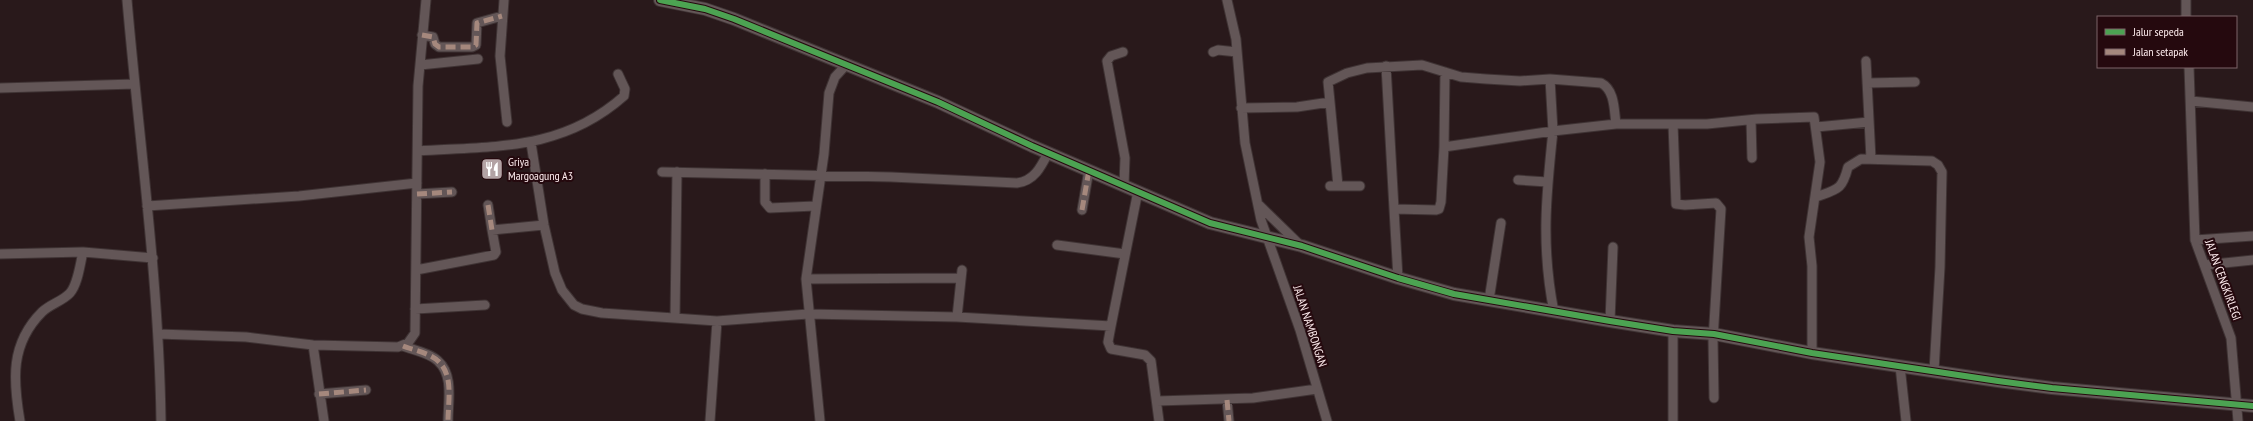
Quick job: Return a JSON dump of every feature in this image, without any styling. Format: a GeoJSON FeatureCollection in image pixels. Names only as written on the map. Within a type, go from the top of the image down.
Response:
{"type":"FeatureCollection","features":[{"type":"Feature","properties":{"kind":"street"},"geometry":{"type":"LineString","coordinates":[[128,0],[134,84],[153,258],[162,421]]}},
{"type":"Feature","properties":{"kind":"street"},"geometry":{"type":"LineString","coordinates":[[403,346],[410,341],[415,333],[420,65],[426,0]]}},
{"type":"Feature","properties":{"kind":"street"},"geometry":{"type":"LineString","coordinates":[[504,0],[500,56],[507,122]]}},
{"type":"Feature","properties":{"kind":"street"},"geometry":{"type":"LineString","coordinates":[[660,0],[705,9],[842,67],[938,102],[1048,153],[1210,223],[1267,239],[1302,246],[1398,278],[1454,294],[1673,331],[1714,334],[1812,353],[2052,388],[2253,406]]}},
{"type":"Feature","properties":{"kind":"street","name":"JALAN NAMBONGAN"},"geometry":{"type":"LineString","coordinates":[[1227,0],[1237,52],[1245,143],[1258,204],[1267,239],[1300,330],[1327,421]]}},
{"type":"Feature","properties":{"kind":"street"},"geometry":{"type":"LineString","coordinates":[[2186,0],[2186,16]]}},
{"type":"Feature","properties":{"kind":"street"},"geometry":{"type":"LineString","coordinates":[[422,35],[433,37],[435,44],[439,47],[472,47],[476,45],[477,22],[502,16]]}},
{"type":"Feature","properties":{"kind":"street"},"geometry":{"type":"LineString","coordinates":[[1213,52],[1218,50],[1237,52]]}},
{"type":"Feature","properties":{"kind":"street"},"geometry":{"type":"LineString","coordinates":[[1123,52],[1111,56],[1107,61],[1125,158],[1124,185]]}},
{"type":"Feature","properties":{"kind":"street"},"geometry":{"type":"LineString","coordinates":[[420,65],[478,59]]}},
{"type":"Feature","properties":{"kind":"street"},"geometry":{"type":"LineString","coordinates":[[1866,61],[1870,159]]}},
{"type":"Feature","properties":{"kind":"street"},"geometry":{"type":"LineString","coordinates":[[1360,186],[1334,186],[1328,82],[1360,70],[1386,66],[1428,65],[1461,77],[1520,81],[1550,79],[1596,81],[1605,85],[1614,102],[1616,124]]}},
{"type":"Feature","properties":{"kind":"street"},"geometry":{"type":"LineString","coordinates":[[1386,66],[1398,278]]}},
{"type":"Feature","properties":{"kind":"street"},"geometry":{"type":"LineString","coordinates":[[820,421],[808,314],[806,279],[815,206],[824,154],[829,93],[832,81],[842,67]]}},
{"type":"Feature","properties":{"kind":"street","name":"JALAN CENGKIRLEGI"},"geometry":{"type":"LineString","coordinates":[[2189,68],[2196,240],[2231,338],[2238,405],[2238,421]]}},
{"type":"Feature","properties":{"kind":"street"},"geometry":{"type":"LineString","coordinates":[[1394,209],[1439,209],[1441,202],[1444,147],[1445,72]]}},
{"type":"Feature","properties":{"kind":"street"},"geometry":{"type":"LineString","coordinates":[[418,151],[531,142],[569,131],[618,101],[625,93],[618,74]]}},
{"type":"Feature","properties":{"kind":"street"},"geometry":{"type":"LineString","coordinates":[[1550,79],[1554,131],[1548,182],[1545,245],[1549,284],[1554,312]]}},
{"type":"Feature","properties":{"kind":"street"},"geometry":{"type":"LineString","coordinates":[[1867,83],[1915,82]]}},
{"type":"Feature","properties":{"kind":"street"},"geometry":{"type":"LineString","coordinates":[[0,88],[134,84]]}},
{"type":"Feature","properties":{"kind":"street"},"geometry":{"type":"LineString","coordinates":[[2190,100],[2253,107]]}},
{"type":"Feature","properties":{"kind":"street"},"geometry":{"type":"LineString","coordinates":[[1241,108],[1297,107],[1330,102]]}},
{"type":"Feature","properties":{"kind":"street"},"geometry":{"type":"LineString","coordinates":[[1444,147],[1554,131],[1616,124],[1707,124],[1814,117],[1820,162],[1809,237],[1812,266],[1812,353]]}},
{"type":"Feature","properties":{"kind":"street"},"geometry":{"type":"LineString","coordinates":[[1751,120],[1752,158]]}},
{"type":"Feature","properties":{"kind":"street"},"geometry":{"type":"LineString","coordinates":[[1816,127],[1869,122]]}},
{"type":"Feature","properties":{"kind":"street"},"geometry":{"type":"LineString","coordinates":[[1673,124],[1676,204],[1685,205],[1716,203],[1721,209],[1714,334],[1714,398]]}},
{"type":"Feature","properties":{"kind":"street"},"geometry":{"type":"LineString","coordinates":[[531,142],[544,225],[555,273],[562,290],[574,304],[582,309],[602,313],[718,321],[808,314],[957,317],[1112,326]]}},
{"type":"Feature","properties":{"kind":"street"},"geometry":{"type":"LineString","coordinates":[[662,172],[820,175],[1017,183],[1026,181],[1035,174],[1048,153]]}},
{"type":"Feature","properties":{"kind":"street"},"geometry":{"type":"LineString","coordinates":[[1816,197],[1841,186],[1844,182],[1848,167],[1853,162],[1861,159],[1932,162],[1938,165],[1942,172],[1940,267],[1934,371]]}},
{"type":"Feature","properties":{"kind":"street"},"geometry":{"type":"LineString","coordinates":[[1082,210],[1089,170]]}},
{"type":"Feature","properties":{"kind":"street"},"geometry":{"type":"LineString","coordinates":[[675,318],[677,172]]}},
{"type":"Feature","properties":{"kind":"street"},"geometry":{"type":"LineString","coordinates":[[765,174],[765,202],[768,207],[815,206]]}},
{"type":"Feature","properties":{"kind":"street"},"geometry":{"type":"LineString","coordinates":[[1518,180],[1548,182]]}},
{"type":"Feature","properties":{"kind":"street"},"geometry":{"type":"LineString","coordinates":[[147,206],[299,196],[417,183]]}},
{"type":"Feature","properties":{"kind":"street"},"geometry":{"type":"LineString","coordinates":[[1138,191],[1108,342],[1111,349],[1145,355],[1151,360],[1159,421]]}},
{"type":"Feature","properties":{"kind":"street"},"geometry":{"type":"LineString","coordinates":[[417,194],[452,192]]}},
{"type":"Feature","properties":{"kind":"street"},"geometry":{"type":"LineString","coordinates":[[1258,204],[1302,246]]}},
{"type":"Feature","properties":{"kind":"street"},"geometry":{"type":"LineString","coordinates":[[416,270],[494,255],[496,252],[488,205]]}},
{"type":"Feature","properties":{"kind":"street"},"geometry":{"type":"LineString","coordinates":[[1489,300],[1501,223]]}},
{"type":"Feature","properties":{"kind":"street"},"geometry":{"type":"LineString","coordinates":[[492,230],[544,225]]}},
{"type":"Feature","properties":{"kind":"street"},"geometry":{"type":"LineString","coordinates":[[2196,240],[2253,236]]}},
{"type":"Feature","properties":{"kind":"street"},"geometry":{"type":"LineString","coordinates":[[1056,245],[1125,254]]}},
{"type":"Feature","properties":{"kind":"street"},"geometry":{"type":"LineString","coordinates":[[1610,321],[1613,247]]}},
{"type":"Feature","properties":{"kind":"street"},"geometry":{"type":"LineString","coordinates":[[0,254],[83,252],[153,258]]}},
{"type":"Feature","properties":{"kind":"street"},"geometry":{"type":"LineString","coordinates":[[20,421],[14,385],[15,364],[21,345],[29,328],[42,312],[71,293],[83,252]]}},
{"type":"Feature","properties":{"kind":"street"},"geometry":{"type":"LineString","coordinates":[[2205,265],[2253,260]]}},
{"type":"Feature","properties":{"kind":"street"},"geometry":{"type":"LineString","coordinates":[[806,279],[961,274],[957,317]]}},
{"type":"Feature","properties":{"kind":"street"},"geometry":{"type":"LineString","coordinates":[[415,309],[485,306]]}},
{"type":"Feature","properties":{"kind":"street"},"geometry":{"type":"LineString","coordinates":[[710,421],[718,321]]}},
{"type":"Feature","properties":{"kind":"street"},"geometry":{"type":"LineString","coordinates":[[1673,331],[1673,421]]}},
{"type":"Feature","properties":{"kind":"street"},"geometry":{"type":"LineString","coordinates":[[158,334],[246,337],[313,345],[403,346],[438,360],[444,370],[449,384],[448,421]]}},
{"type":"Feature","properties":{"kind":"street"},"geometry":{"type":"LineString","coordinates":[[313,345],[324,421]]}},
{"type":"Feature","properties":{"kind":"street"},"geometry":{"type":"LineString","coordinates":[[1900,366],[1906,421]]}},
{"type":"Feature","properties":{"kind":"street"},"geometry":{"type":"LineString","coordinates":[[1157,401],[1226,400],[1317,389]]}},
{"type":"Feature","properties":{"kind":"street"},"geometry":{"type":"LineString","coordinates":[[320,394],[366,390]]}},
{"type":"Feature","properties":{"kind":"street"},"geometry":{"type":"LineString","coordinates":[[1226,400],[1229,421]]}},
{"type":"Feature","properties":{"kind":"marked path"},"geometry":{"type":"LineString","coordinates":[[422,35],[433,37],[435,44],[439,47],[472,47],[476,45],[477,23],[502,16]]}},
{"type":"Feature","properties":{"kind":"marked path"},"geometry":{"type":"LineString","coordinates":[[1082,210],[1089,170]]}},
{"type":"Feature","properties":{"kind":"marked path"},"geometry":{"type":"LineString","coordinates":[[417,194],[452,192]]}},
{"type":"Feature","properties":{"kind":"marked path"},"geometry":{"type":"LineString","coordinates":[[488,205],[492,230]]}},
{"type":"Feature","properties":{"kind":"marked path"},"geometry":{"type":"LineString","coordinates":[[403,346],[435,358],[443,367],[449,389],[448,421]]}},
{"type":"Feature","properties":{"kind":"marked path"},"geometry":{"type":"LineString","coordinates":[[319,394],[366,390]]}},
{"type":"Feature","properties":{"kind":"marked path"},"geometry":{"type":"LineString","coordinates":[[1227,400],[1229,421]]}},
{"type":"Feature","properties":{"kind":"cycle path"},"geometry":{"type":"LineString","coordinates":[[660,0],[705,9],[734,19],[938,102],[1032,146],[1210,223],[1302,246],[1398,278],[1454,294],[1610,321],[1673,331],[1714,334],[1812,353],[1998,381],[2052,388],[2253,406]]}},
{"type":"Feature","properties":{"kind":"place","name":"Griya Margoagung A3"},"geometry":{"type":"Point","coordinates":[492,169]}}]}
